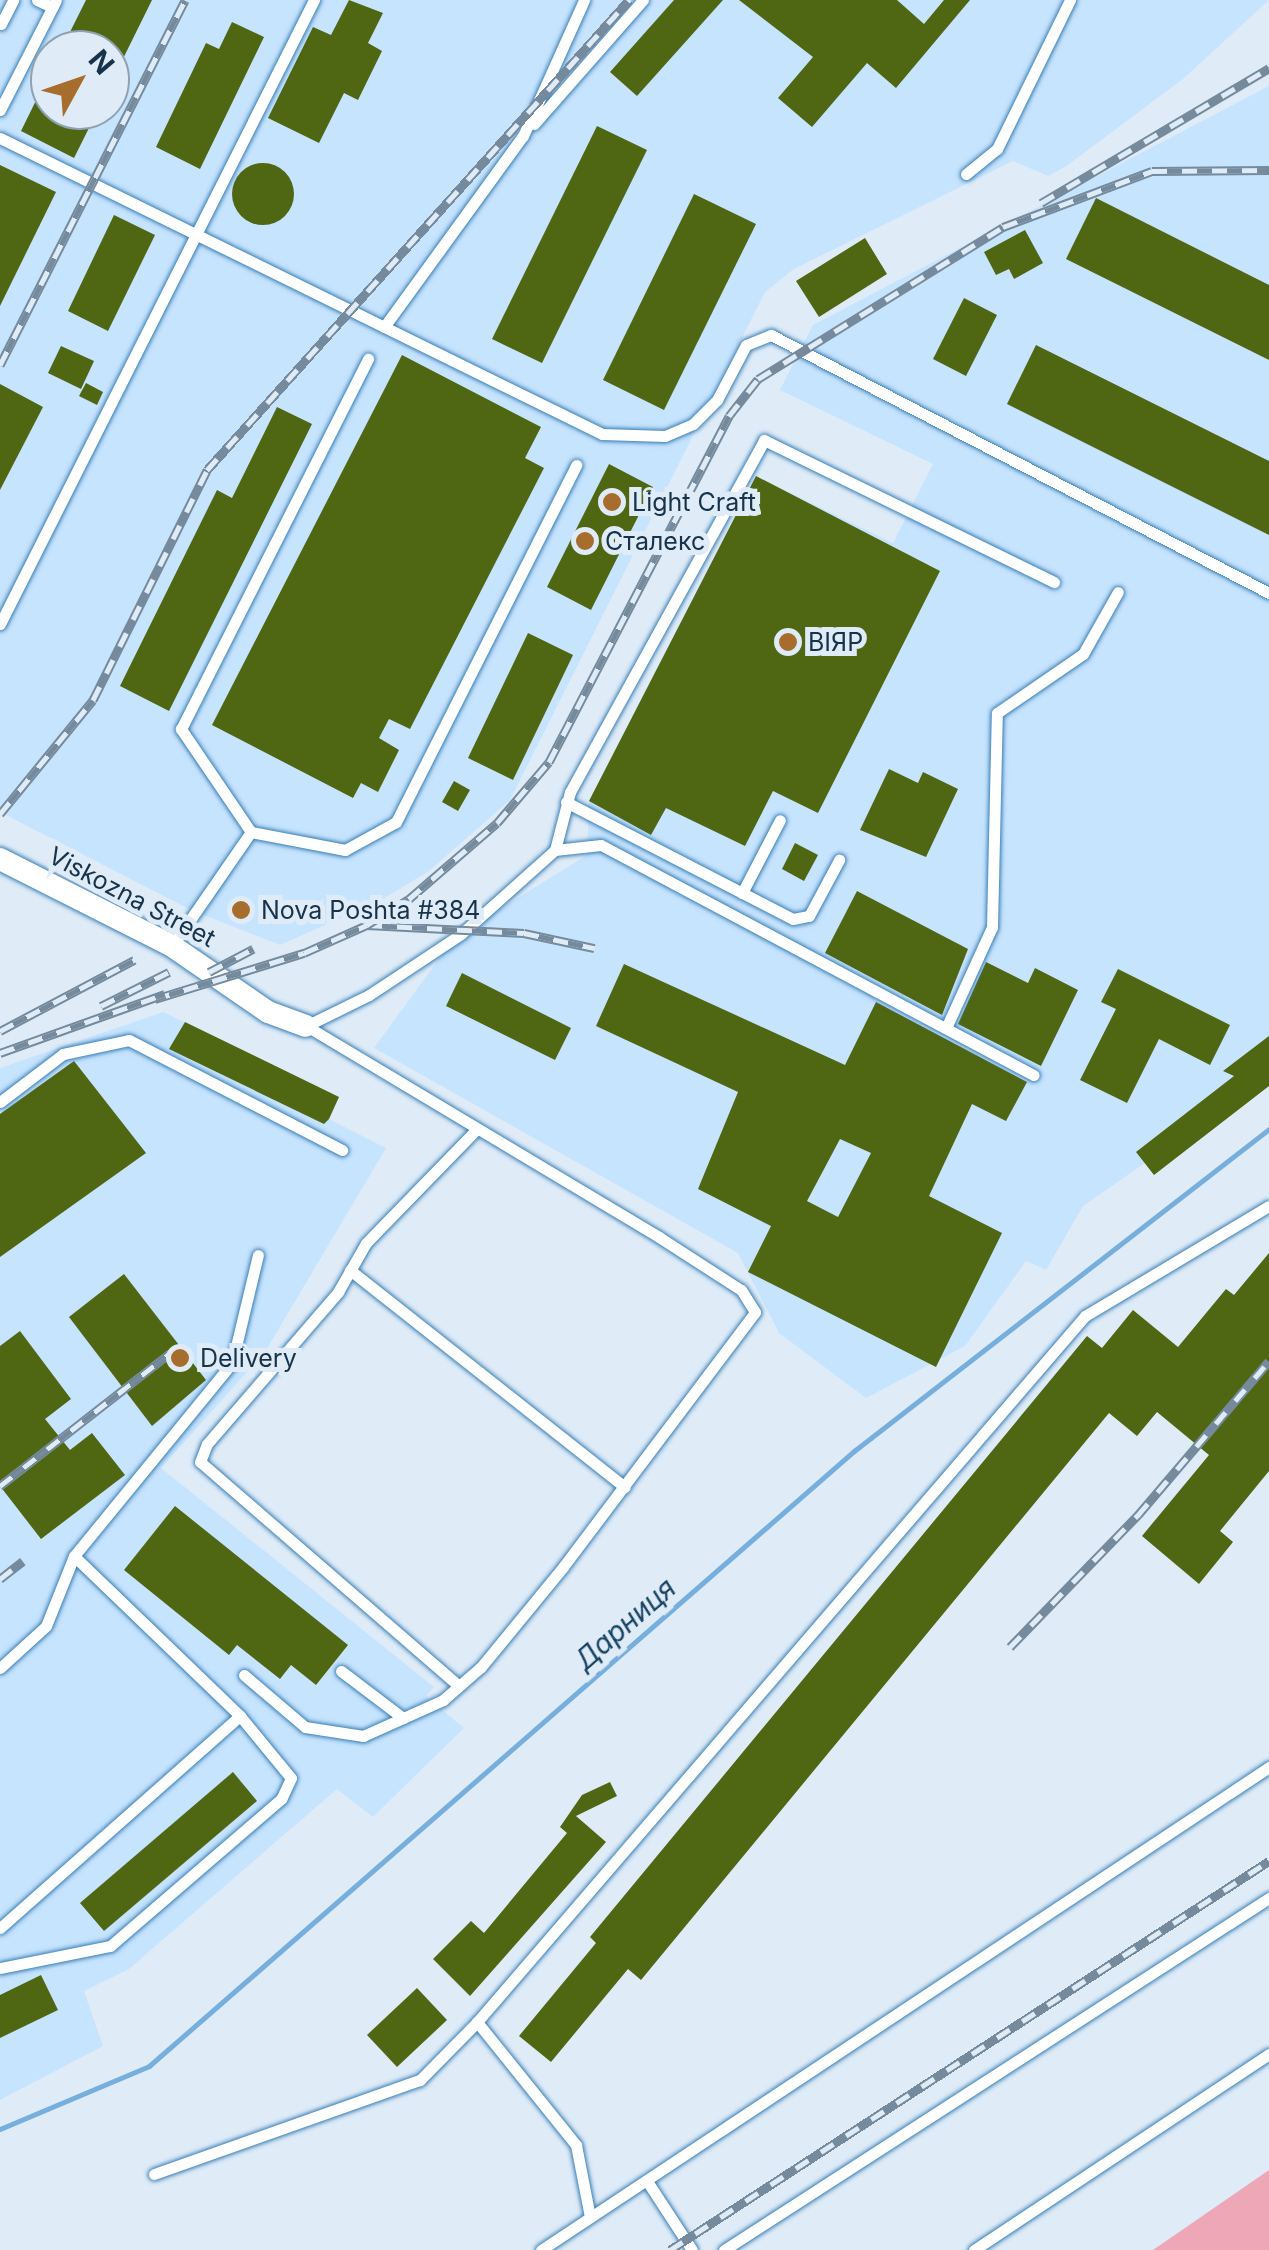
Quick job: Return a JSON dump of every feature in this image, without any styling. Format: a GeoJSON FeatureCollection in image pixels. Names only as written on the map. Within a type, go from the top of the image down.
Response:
{"type":"FeatureCollection","features":[{"type":"Feature","properties":{"kind":"street","name":"Viskozna Street"},"geometry":{"type":"LineString","coordinates":[[0,859],[172,946],[268,1012],[306,1026]]}},
{"type":"Feature","properties":{"kind":"lane"},"geometry":{"type":"LineString","coordinates":[[1,24],[13,0]]}},
{"type":"Feature","properties":{"kind":"lane"},"geometry":{"type":"LineString","coordinates":[[0,110],[54,3],[36,0]]}},
{"type":"Feature","properties":{"kind":"lane"},"geometry":{"type":"LineString","coordinates":[[0,624],[314,0]]}},
{"type":"Feature","properties":{"kind":"lane"},"geometry":{"type":"LineString","coordinates":[[523,136],[584,0]]}},
{"type":"Feature","properties":{"kind":"lane"},"geometry":{"type":"LineString","coordinates":[[384,327],[523,136],[644,0]]}},
{"type":"Feature","properties":{"kind":"lane"},"geometry":{"type":"LineString","coordinates":[[966,174],[997,149],[1070,0]]}},
{"type":"Feature","properties":{"kind":"lane"},"geometry":{"type":"LineString","coordinates":[[0,138],[602,434],[635,439],[693,424],[716,400],[746,346],[771,336],[1269,594]]}},
{"type":"Feature","properties":{"kind":"lane"},"geometry":{"type":"LineString","coordinates":[[368,358],[181,729],[251,832],[345,850],[396,822],[576,465]]}},
{"type":"Feature","properties":{"kind":"lane"},"geometry":{"type":"LineString","coordinates":[[555,850],[566,802],[764,440],[1054,582]]}},
{"type":"Feature","properties":{"kind":"lane"},"geometry":{"type":"LineString","coordinates":[[946,1028],[992,927],[997,713],[1083,654],[1118,592]]}},
{"type":"Feature","properties":{"kind":"lane"},"geometry":{"type":"LineString","coordinates":[[566,802],[802,920],[839,860]]}},
{"type":"Feature","properties":{"kind":"lane"},"geometry":{"type":"LineString","coordinates":[[742,892],[780,820]]}},
{"type":"Feature","properties":{"kind":"lane"},"geometry":{"type":"LineString","coordinates":[[172,946],[251,832]]}},
{"type":"Feature","properties":{"kind":"lane"},"geometry":{"type":"LineString","coordinates":[[306,1026],[369,995],[461,934],[555,850],[601,844],[1034,1075]]}},
{"type":"Feature","properties":{"kind":"lane","name":"Viskozna Street"},"geometry":{"type":"LineString","coordinates":[[306,1026],[741,1290],[756,1312],[625,1487]]}},
{"type":"Feature","properties":{"kind":"lane"},"geometry":{"type":"LineString","coordinates":[[0,1102],[71,1050],[129,1040],[342,1150]]}},
{"type":"Feature","properties":{"kind":"lane"},"geometry":{"type":"LineString","coordinates":[[459,1686],[200,1462],[207,1444],[350,1270],[366,1243],[476,1130]]}},
{"type":"Feature","properties":{"kind":"lane"},"geometry":{"type":"LineString","coordinates":[[154,2174],[420,2080],[478,2022],[1085,1316],[1269,1206]]}},
{"type":"Feature","properties":{"kind":"lane"},"geometry":{"type":"LineString","coordinates":[[0,1668],[46,1626],[74,1556],[232,1363],[258,1255]]}},
{"type":"Feature","properties":{"kind":"lane"},"geometry":{"type":"LineString","coordinates":[[244,1675],[305,1727],[363,1736],[403,1718],[459,1686],[625,1487],[350,1270]]}},
{"type":"Feature","properties":{"kind":"lane"},"geometry":{"type":"LineString","coordinates":[[0,1968],[110,1946],[281,1799],[291,1778],[240,1716],[74,1556]]}},
{"type":"Feature","properties":{"kind":"lane"},"geometry":{"type":"LineString","coordinates":[[341,1671],[403,1718]]}},
{"type":"Feature","properties":{"kind":"lane"},"geometry":{"type":"LineString","coordinates":[[0,1928],[240,1716]]}},
{"type":"Feature","properties":{"kind":"lane"},"geometry":{"type":"LineString","coordinates":[[541,2250],[1269,1767]]}},
{"type":"Feature","properties":{"kind":"lane"},"geometry":{"type":"LineString","coordinates":[[724,2250],[1269,1898]]}},
{"type":"Feature","properties":{"kind":"lane"},"geometry":{"type":"LineString","coordinates":[[478,2022],[576,2145],[590,2218]]}},
{"type":"Feature","properties":{"kind":"lane"},"geometry":{"type":"LineString","coordinates":[[974,2250],[1269,2054]]}},
{"type":"Feature","properties":{"kind":"lane"},"geometry":{"type":"LineString","coordinates":[[646,2181],[692,2250]]}},
{"type":"Feature","properties":{"kind":"shaded area"},"geometry":{"type":"Polygon","coordinates":[[[0,0],[1269,0],[1183,79],[1065,167],[1048,176],[1013,161],[794,269],[765,292],[510,800],[429,871],[383,899],[280,945],[193,911],[0,812],[0,0]]]}},
{"type":"Feature","properties":{"kind":"shaded area"},"geometry":{"type":"Polygon","coordinates":[[[1269,86],[1269,1077],[1083,1206],[1046,1270],[1026,1261],[965,1346],[866,1398],[779,1333],[738,1253],[374,1048],[455,937],[587,855],[589,801],[756,476],[893,543],[933,464],[780,390],[813,325],[1269,86]]]}},
{"type":"Feature","properties":{"kind":"shaded area"},"geometry":{"type":"Polygon","coordinates":[[[163,1012],[339,1097],[329,1119],[386,1148],[265,1352],[161,1468],[434,1687],[426,1696],[464,1728],[373,1817],[337,1789],[129,1969],[84,1991],[103,2046],[0,2100],[0,1068],[163,1012]]]}},
{"type":"Feature","properties":{"kind":"shaded area"},"geometry":{"type":"Polygon","coordinates":[[[1269,2170],[1269,2250],[1153,2250],[1269,2170]]]}},
{"type":"Feature","properties":{"kind":"building"},"geometry":{"type":"Polygon","coordinates":[[[86,0],[152,0],[130,45],[130,30],[71,30],[86,0]]]}},
{"type":"Feature","properties":{"kind":"building"},"geometry":{"type":"Polygon","coordinates":[[[349,0],[383,13],[368,43],[382,51],[358,100],[344,93],[319,143],[268,118],[313,27],[331,35],[349,0]]]}},
{"type":"Feature","properties":{"kind":"building"},"geometry":{"type":"Polygon","coordinates":[[[674,0],[723,0],[637,96],[610,72],[674,0]]]}},
{"type":"Feature","properties":{"kind":"building"},"geometry":{"type":"Polygon","coordinates":[[[739,0],[897,0],[924,24],[944,0],[970,0],[896,88],[867,63],[812,127],[778,98],[813,57],[739,0]]]}},
{"type":"Feature","properties":{"kind":"building"},"geometry":{"type":"Polygon","coordinates":[[[232,22],[264,37],[200,169],[156,147],[206,43],[219,49],[232,22]]]}},
{"type":"Feature","properties":{"kind":"building"},"geometry":{"type":"Polygon","coordinates":[[[30,113],[30,130],[88,130],[74,158],[21,131],[30,113]]]}},
{"type":"Feature","properties":{"kind":"building"},"geometry":{"type":"Polygon","coordinates":[[[597,126],[647,150],[542,363],[492,339],[597,126]]]}},
{"type":"Feature","properties":{"kind":"building"},"geometry":{"type":"Polygon","coordinates":[[[263,163],[285,172],[294,194],[285,216],[263,225],[241,216],[232,194],[241,172],[263,163]]]}},
{"type":"Feature","properties":{"kind":"building"},"geometry":{"type":"Polygon","coordinates":[[[0,165],[56,192],[0,306],[0,165]]]}},
{"type":"Feature","properties":{"kind":"building"},"geometry":{"type":"Polygon","coordinates":[[[694,194],[756,224],[664,410],[603,380],[694,194]]]}},
{"type":"Feature","properties":{"kind":"building"},"geometry":{"type":"Polygon","coordinates":[[[1096,198],[1269,285],[1269,360],[1066,259],[1096,198]]]}},
{"type":"Feature","properties":{"kind":"building"},"geometry":{"type":"Polygon","coordinates":[[[114,215],[155,235],[108,331],[68,311],[114,215]]]}},
{"type":"Feature","properties":{"kind":"building"},"geometry":{"type":"Polygon","coordinates":[[[1025,230],[1043,263],[1014,279],[1009,269],[996,275],[984,252],[1025,230]]]}},
{"type":"Feature","properties":{"kind":"building"},"geometry":{"type":"Polygon","coordinates":[[[865,238],[887,274],[819,317],[796,281],[865,238]]]}},
{"type":"Feature","properties":{"kind":"building"},"geometry":{"type":"Polygon","coordinates":[[[964,298],[997,315],[966,376],[933,359],[964,298]]]}},
{"type":"Feature","properties":{"kind":"building"},"geometry":{"type":"Polygon","coordinates":[[[1036,345],[1269,461],[1269,535],[1007,404],[1036,345]]]}},
{"type":"Feature","properties":{"kind":"building"},"geometry":{"type":"Polygon","coordinates":[[[61,346],[94,361],[81,389],[48,373],[61,346]]]}},
{"type":"Feature","properties":{"kind":"building"},"geometry":{"type":"Polygon","coordinates":[[[402,355],[541,427],[525,458],[544,468],[410,729],[389,719],[379,738],[399,750],[378,792],[361,783],[353,798],[212,725],[402,355]]]}},
{"type":"Feature","properties":{"kind":"building"},"geometry":{"type":"Polygon","coordinates":[[[86,383],[103,392],[97,405],[79,396],[86,383]]]}},
{"type":"Feature","properties":{"kind":"building"},"geometry":{"type":"Polygon","coordinates":[[[0,384],[43,407],[0,490],[0,384]]]}},
{"type":"Feature","properties":{"kind":"building"},"geometry":{"type":"Polygon","coordinates":[[[277,407],[312,424],[169,711],[120,686],[217,490],[232,498],[277,407]]]}},
{"type":"Feature","properties":{"kind":"building"},"geometry":{"type":"Polygon","coordinates":[[[609,464],[653,487],[591,610],[547,587],[609,464]]]}},
{"type":"Feature","properties":{"kind":"building","name":"ВІЯР"},"geometry":{"type":"Polygon","coordinates":[[[756,476],[940,571],[818,813],[773,791],[745,846],[666,808],[651,835],[589,801],[756,476]]]}},
{"type":"Feature","properties":{"kind":"building"},"geometry":{"type":"Polygon","coordinates":[[[528,633],[573,655],[513,780],[468,758],[528,633]]]}},
{"type":"Feature","properties":{"kind":"building"},"geometry":{"type":"Polygon","coordinates":[[[889,769],[918,783],[923,772],[958,789],[926,857],[860,830],[889,769]]]}},
{"type":"Feature","properties":{"kind":"building"},"geometry":{"type":"Polygon","coordinates":[[[454,781],[470,790],[458,811],[442,802],[454,781]]]}},
{"type":"Feature","properties":{"kind":"building"},"geometry":{"type":"Polygon","coordinates":[[[795,843],[818,855],[804,881],[782,869],[795,843]]]}},
{"type":"Feature","properties":{"kind":"building"},"geometry":{"type":"Polygon","coordinates":[[[857,891],[968,949],[942,1015],[825,953],[857,891]]]}},
{"type":"Feature","properties":{"kind":"building"},"geometry":{"type":"Polygon","coordinates":[[[986,962],[1028,983],[1035,968],[1078,990],[1041,1066],[958,1024],[986,962]]]}},
{"type":"Feature","properties":{"kind":"building"},"geometry":{"type":"Polygon","coordinates":[[[624,964],[845,1065],[876,1002],[1027,1082],[1006,1121],[972,1104],[929,1196],[1002,1233],[936,1367],[748,1272],[771,1226],[698,1189],[738,1092],[596,1026],[624,964]],[[840,1139],[807,1201],[838,1217],[871,1153],[840,1139]]]}},
{"type":"Feature","properties":{"kind":"building"},"geometry":{"type":"Polygon","coordinates":[[[1118,969],[1230,1025],[1210,1065],[1159,1039],[1127,1103],[1080,1080],[1116,1009],[1101,1002],[1118,969]]]}},
{"type":"Feature","properties":{"kind":"building"},"geometry":{"type":"Polygon","coordinates":[[[462,973],[571,1028],[555,1060],[446,1006],[462,973]]]}},
{"type":"Feature","properties":{"kind":"building"},"geometry":{"type":"Polygon","coordinates":[[[185,1022],[339,1097],[329,1119],[324,1124],[169,1049],[185,1022]]]}},
{"type":"Feature","properties":{"kind":"building"},"geometry":{"type":"Polygon","coordinates":[[[1269,1036],[1269,1086],[1154,1175],[1136,1152],[1234,1076],[1223,1071],[1269,1036]]]}},
{"type":"Feature","properties":{"kind":"building"},"geometry":{"type":"Polygon","coordinates":[[[74,1061],[146,1153],[0,1257],[0,1114],[74,1061]]]}},
{"type":"Feature","properties":{"kind":"building"},"geometry":{"type":"Polygon","coordinates":[[[1269,1253],[1269,1471],[1220,1531],[1233,1542],[1199,1584],[1142,1536],[1209,1455],[1157,1412],[1137,1436],[1109,1413],[641,1980],[628,1969],[551,2062],[519,2036],[596,1943],[590,1937],[1087,1336],[1102,1348],[1133,1310],[1178,1347],[1226,1289],[1234,1295],[1269,1253]]]}},
{"type":"Feature","properties":{"kind":"building"},"geometry":{"type":"Polygon","coordinates":[[[124,1274],[206,1380],[152,1426],[69,1317],[124,1274]]]}},
{"type":"Feature","properties":{"kind":"building"},"geometry":{"type":"Polygon","coordinates":[[[20,1331],[71,1399],[45,1419],[70,1450],[92,1433],[125,1475],[41,1539],[0,1486],[0,1346],[20,1331]]]}},
{"type":"Feature","properties":{"kind":"building"},"geometry":{"type":"Polygon","coordinates":[[[175,1506],[348,1645],[316,1685],[291,1665],[280,1679],[237,1645],[229,1655],[124,1570],[175,1506]]]}},
{"type":"Feature","properties":{"kind":"building"},"geometry":{"type":"Polygon","coordinates":[[[233,1772],[257,1801],[104,1931],[80,1903],[233,1772]]]}},
{"type":"Feature","properties":{"kind":"building"},"geometry":{"type":"Polygon","coordinates":[[[610,1782],[617,1796],[576,1816],[606,1842],[470,1996],[433,1959],[471,1921],[484,1933],[567,1833],[560,1827],[582,1795],[610,1782]]]}},
{"type":"Feature","properties":{"kind":"building"},"geometry":{"type":"Polygon","coordinates":[[[41,1975],[58,2010],[0,2038],[0,1995],[41,1975]]]}},
{"type":"Feature","properties":{"kind":"building"},"geometry":{"type":"Polygon","coordinates":[[[417,1988],[447,2020],[397,2067],[367,2035],[417,1988]]]}},
{"type":"Feature","properties":{"kind":"waterway","name":"Дарниця"},"geometry":{"type":"LineString","coordinates":[[0,2129],[149,2066],[854,1451],[1269,1129]]}},
{"type":"Feature","properties":{"kind":"railway"},"geometry":{"type":"LineString","coordinates":[[0,365],[185,0]]}},
{"type":"Feature","properties":{"kind":"railway"},"geometry":{"type":"LineString","coordinates":[[0,814],[93,700],[207,470],[629,0]]}},
{"type":"Feature","properties":{"kind":"railway"},"geometry":{"type":"LineString","coordinates":[[1041,203],[1269,68]]}},
{"type":"Feature","properties":{"kind":"railway"},"geometry":{"type":"LineString","coordinates":[[155,999],[304,953],[367,925],[409,899],[497,823],[549,762],[729,416],[758,379],[1003,227],[1152,171],[1269,170]]}},
{"type":"Feature","properties":{"kind":"railway"},"geometry":{"type":"LineString","coordinates":[[367,925],[524,933],[594,948]]}},
{"type":"Feature","properties":{"kind":"railway"},"geometry":{"type":"LineString","coordinates":[[209,972],[253,949]]}},
{"type":"Feature","properties":{"kind":"railway"},"geometry":{"type":"LineString","coordinates":[[0,1031],[134,960]]}},
{"type":"Feature","properties":{"kind":"railway"},"geometry":{"type":"LineString","coordinates":[[101,1006],[169,972]]}},
{"type":"Feature","properties":{"kind":"railway"},"geometry":{"type":"LineString","coordinates":[[0,1053],[165,994]]}},
{"type":"Feature","properties":{"kind":"railway"},"geometry":{"type":"LineString","coordinates":[[0,1486],[170,1353]]}},
{"type":"Feature","properties":{"kind":"railway"},"geometry":{"type":"LineString","coordinates":[[1010,1647],[1138,1515],[1269,1361]]}},
{"type":"Feature","properties":{"kind":"railway"},"geometry":{"type":"LineString","coordinates":[[0,1579],[23,1561]]}},
{"type":"Feature","properties":{"kind":"railway"},"geometry":{"type":"LineString","coordinates":[[670,2250],[1269,1861]]}},
{"type":"Feature","properties":{"kind":"place","name":"Light Craft"},"geometry":{"type":"Point","coordinates":[612,502]}},
{"type":"Feature","properties":{"kind":"place","name":"Сталекс"},"geometry":{"type":"Point","coordinates":[585,541]}},
{"type":"Feature","properties":{"kind":"place","name":"ВІЯР"},"geometry":{"type":"Point","coordinates":[788,642]}},
{"type":"Feature","properties":{"kind":"place","name":"Nova Poshta #384"},"geometry":{"type":"Point","coordinates":[241,910]}},
{"type":"Feature","properties":{"kind":"place","name":"Delivery"},"geometry":{"type":"Point","coordinates":[180,1358]}}]}
